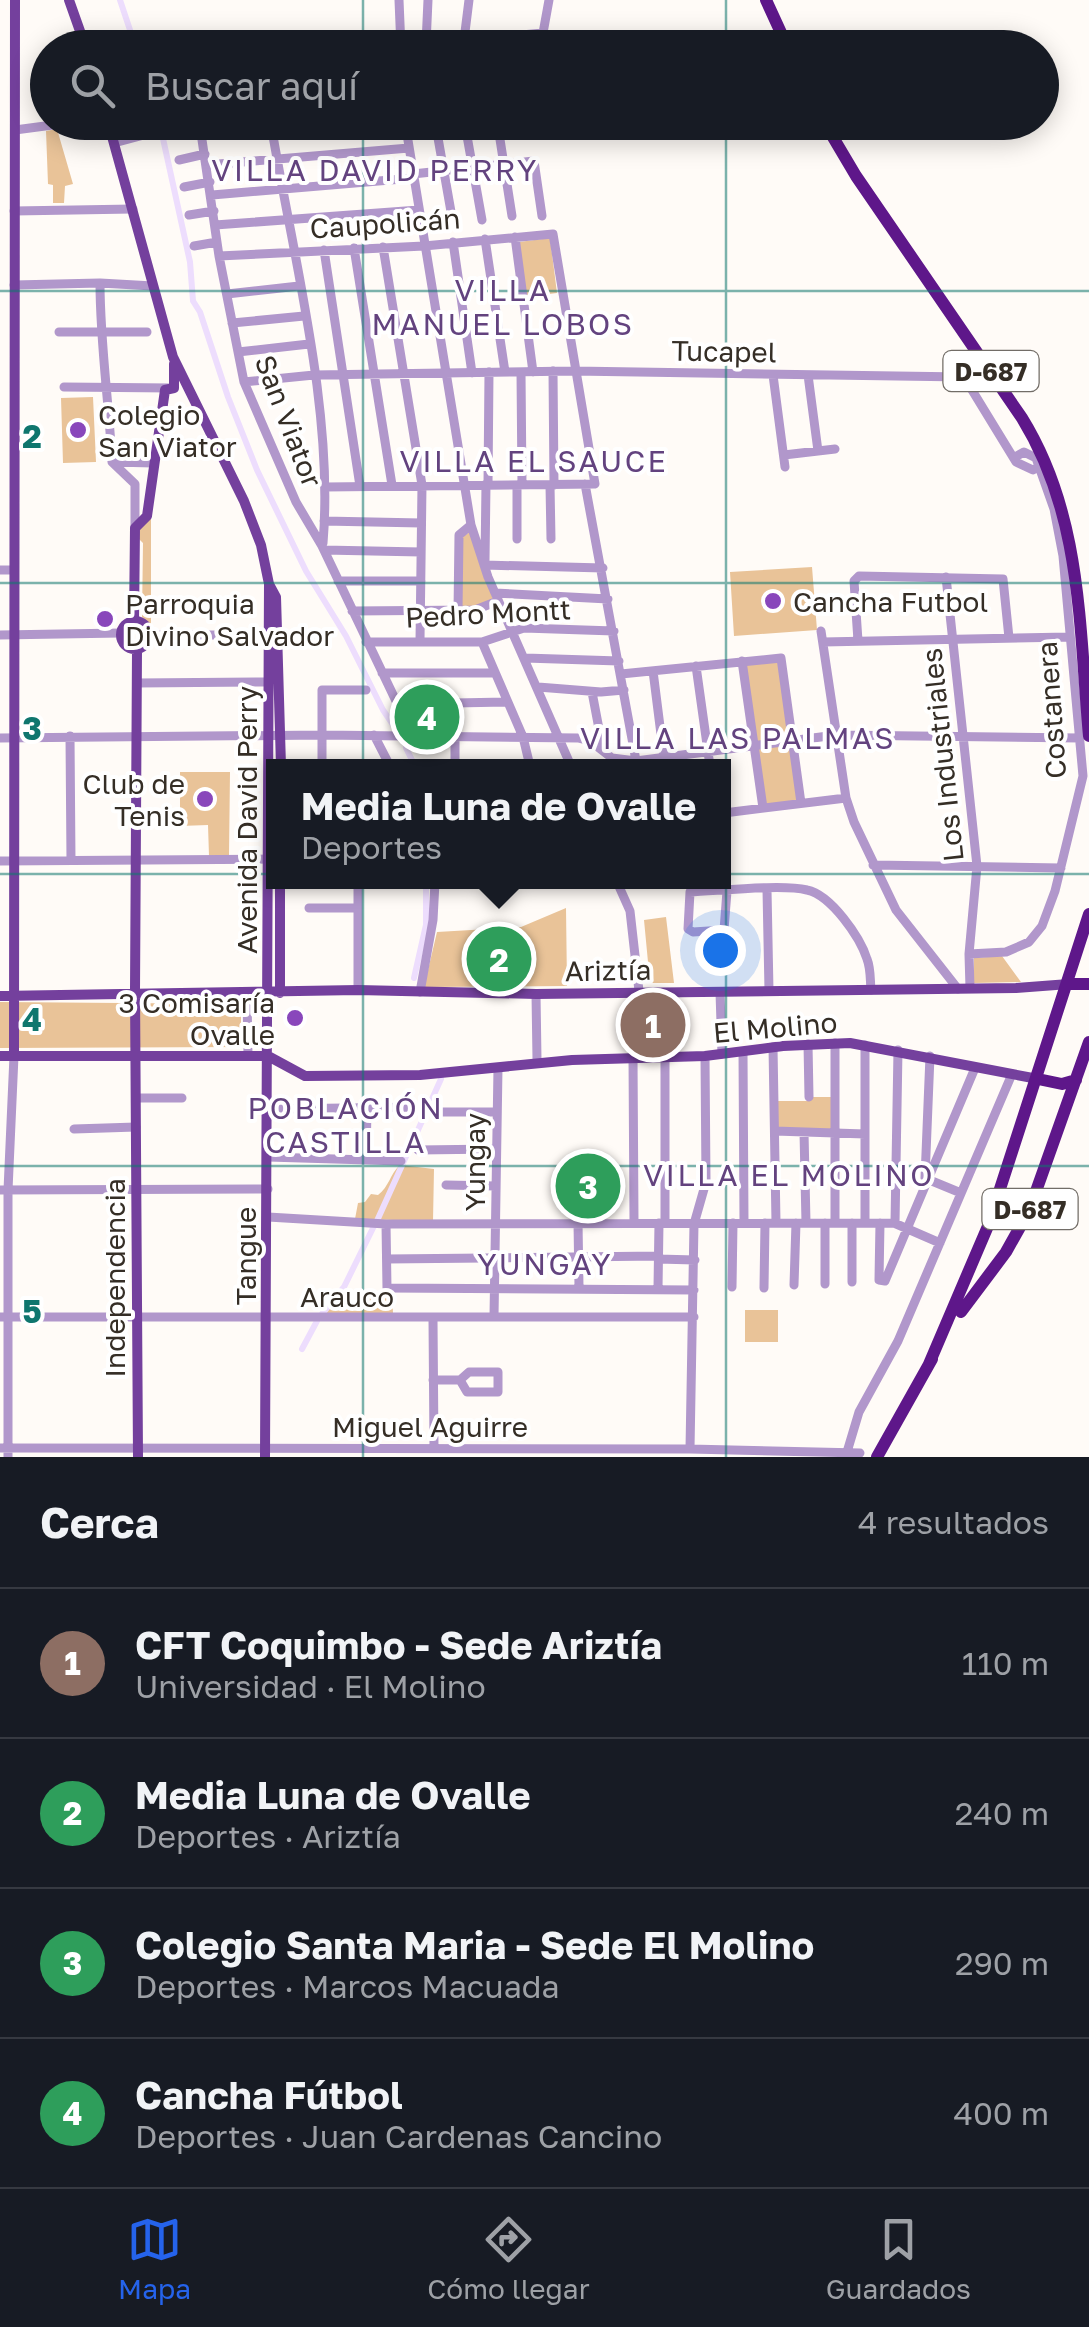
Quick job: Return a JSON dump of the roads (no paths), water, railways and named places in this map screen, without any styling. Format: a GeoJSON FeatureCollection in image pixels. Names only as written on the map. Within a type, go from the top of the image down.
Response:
{"type":"FeatureCollection","features":[{"type":"Feature","properties":{"kind":"highway"},"geometry":{"type":"LineString","coordinates":[[766,0],[780,30]]}},
{"type":"Feature","properties":{"kind":"highway","name":"D-687"},"geometry":{"type":"LineString","coordinates":[[835,140],[1022,418],[1044,459],[1075,564],[1084,737]]}},
{"type":"Feature","properties":{"kind":"highway","name":"D-687"},"geometry":{"type":"LineString","coordinates":[[1082,651],[1089,686]]}},
{"type":"Feature","properties":{"kind":"highway","name":"D-687"},"geometry":{"type":"LineString","coordinates":[[929,1364],[982,1245],[1089,914]]}},
{"type":"Feature","properties":{"kind":"highway"},"geometry":{"type":"LineString","coordinates":[[1069,984],[1089,984]]}},
{"type":"Feature","properties":{"kind":"highway","name":"D-687"},"geometry":{"type":"LineString","coordinates":[[877,1457],[960,1314],[1024,1223],[1089,1042]]}},
{"type":"Feature","properties":{"kind":"highway"},"geometry":{"type":"LineString","coordinates":[[1038,1079],[1062,1084],[1076,1080]]}},
{"type":"Feature","properties":{"kind":"main road"},"geometry":{"type":"LineString","coordinates":[[14,0],[14,1056]]}},
{"type":"Feature","properties":{"kind":"main road"},"geometry":{"type":"LineString","coordinates":[[69,0],[80,30]]}},
{"type":"Feature","properties":{"kind":"main road","name":"Avenida David Perry"},"geometry":{"type":"LineString","coordinates":[[113,140],[174,358],[244,501],[261,545],[273,635],[274,759]]}},
{"type":"Feature","properties":{"kind":"main road"},"geometry":{"type":"LineString","coordinates":[[134,621],[135,528],[147,516],[165,390],[174,388],[174,358]]}},
{"type":"Feature","properties":{"kind":"main road"},"geometry":{"type":"LineString","coordinates":[[0,402],[13,402]]}},
{"type":"Feature","properties":{"kind":"main road"},"geometry":{"type":"LineString","coordinates":[[134,621],[143,623],[150,635],[137,650],[125,646],[121,634],[125,625],[134,621]]}},
{"type":"Feature","properties":{"kind":"main road","name":"Avenida David Perry"},"geometry":{"type":"LineString","coordinates":[[273,635],[268,682],[279,759]]}},
{"type":"Feature","properties":{"kind":"main road","name":"Independencia"},"geometry":{"type":"LineString","coordinates":[[137,650],[138,1452]]}},
{"type":"Feature","properties":{"kind":"main road","name":"Avenida David Perry"},"geometry":{"type":"LineString","coordinates":[[272,889],[274,993]]}},
{"type":"Feature","properties":{"kind":"main road","name":"Avenida David Perry"},"geometry":{"type":"LineString","coordinates":[[268,1056],[280,889]]}},
{"type":"Feature","properties":{"kind":"main road","name":"Ariztía"},"geometry":{"type":"LineString","coordinates":[[0,996],[358,990],[536,994],[720,992],[1069,984]]}},
{"type":"Feature","properties":{"kind":"main road","name":"El Molino"},"geometry":{"type":"LineString","coordinates":[[268,1056],[305,1076],[420,1075],[572,1060],[705,1056],[834,1044],[898,1050],[1038,1079]]}},
{"type":"Feature","properties":{"kind":"main road"},"geometry":{"type":"LineString","coordinates":[[0,1056],[268,1056]]}},
{"type":"Feature","properties":{"kind":"main road","name":"Tangue"},"geometry":{"type":"LineString","coordinates":[[266,1452],[268,1056]]}},
{"type":"Feature","properties":{"kind":"main road","name":"El Molino"},"geometry":{"type":"LineString","coordinates":[[538,1058],[572,1060]]}},
{"type":"Feature","properties":{"kind":"main road","name":"El Molino"},"geometry":{"type":"LineString","coordinates":[[268,1070],[288,1068]]}},
{"type":"Feature","properties":{"kind":"street"},"geometry":{"type":"LineString","coordinates":[[399,0],[400,30]]}},
{"type":"Feature","properties":{"kind":"street"},"geometry":{"type":"LineString","coordinates":[[426,30],[428,0]]}},
{"type":"Feature","properties":{"kind":"street"},"geometry":{"type":"LineString","coordinates":[[465,30],[469,0]]}},
{"type":"Feature","properties":{"kind":"street"},"geometry":{"type":"LineString","coordinates":[[544,30],[550,0]]}},
{"type":"Feature","properties":{"kind":"street"},"geometry":{"type":"LineString","coordinates":[[15,130],[30,128]]}},
{"type":"Feature","properties":{"kind":"street"},"geometry":{"type":"LineString","coordinates":[[114,143],[125,140]]}},
{"type":"Feature","properties":{"kind":"street","name":"San Viator"},"geometry":{"type":"LineString","coordinates":[[202,140],[244,382],[296,502],[323,548],[396,701],[455,704]]}},
{"type":"Feature","properties":{"kind":"street"},"geometry":{"type":"LineString","coordinates":[[274,140],[314,376],[325,487],[323,548],[421,552]]}},
{"type":"Feature","properties":{"kind":"street"},"geometry":{"type":"LineString","coordinates":[[408,140],[471,525],[497,597],[568,759]]}},
{"type":"Feature","properties":{"kind":"street"},"geometry":{"type":"LineString","coordinates":[[438,140],[453,223]]}},
{"type":"Feature","properties":{"kind":"street"},"geometry":{"type":"LineString","coordinates":[[468,140],[482,220]]}},
{"type":"Feature","properties":{"kind":"street"},"geometry":{"type":"LineString","coordinates":[[500,140],[512,216]]}},
{"type":"Feature","properties":{"kind":"street"},"geometry":{"type":"LineString","coordinates":[[179,160],[277,159],[409,148]]}},
{"type":"Feature","properties":{"kind":"street"},"geometry":{"type":"LineString","coordinates":[[212,195],[534,161],[542,216]]}},
{"type":"Feature","properties":{"kind":"street"},"geometry":{"type":"LineString","coordinates":[[184,188],[210,182]]}},
{"type":"Feature","properties":{"kind":"street"},"geometry":{"type":"LineString","coordinates":[[14,211],[133,209]]}},
{"type":"Feature","properties":{"kind":"street"},"geometry":{"type":"LineString","coordinates":[[216,224],[419,210]]}},
{"type":"Feature","properties":{"kind":"street"},"geometry":{"type":"LineString","coordinates":[[188,216],[214,211]]}},
{"type":"Feature","properties":{"kind":"street","name":"Caupolicán"},"geometry":{"type":"LineString","coordinates":[[219,256],[424,246],[553,234],[574,371]]}},
{"type":"Feature","properties":{"kind":"street"},"geometry":{"type":"LineString","coordinates":[[515,237],[533,372]]}},
{"type":"Feature","properties":{"kind":"street"},"geometry":{"type":"LineString","coordinates":[[485,239],[505,372]]}},
{"type":"Feature","properties":{"kind":"street"},"geometry":{"type":"LineString","coordinates":[[194,246],[218,242]]}},
{"type":"Feature","properties":{"kind":"street"},"geometry":{"type":"LineString","coordinates":[[453,242],[472,372]]}},
{"type":"Feature","properties":{"kind":"street"},"geometry":{"type":"LineString","coordinates":[[383,247],[422,484],[420,641]]}},
{"type":"Feature","properties":{"kind":"street"},"geometry":{"type":"LineString","coordinates":[[354,248],[392,485]]}},
{"type":"Feature","properties":{"kind":"street"},"geometry":{"type":"LineString","coordinates":[[324,250],[360,486]]}},
{"type":"Feature","properties":{"kind":"street"},"geometry":{"type":"LineString","coordinates":[[100,283],[100,332],[112,462],[134,484],[135,528]]}},
{"type":"Feature","properties":{"kind":"street"},"geometry":{"type":"LineString","coordinates":[[14,286],[153,286]]}},
{"type":"Feature","properties":{"kind":"street"},"geometry":{"type":"LineString","coordinates":[[226,294],[299,286]]}},
{"type":"Feature","properties":{"kind":"street"},"geometry":{"type":"LineString","coordinates":[[232,323],[304,316]]}},
{"type":"Feature","properties":{"kind":"street"},"geometry":{"type":"LineString","coordinates":[[59,332],[147,332]]}},
{"type":"Feature","properties":{"kind":"street"},"geometry":{"type":"LineString","coordinates":[[238,352],[309,344]]}},
{"type":"Feature","properties":{"kind":"street"},"geometry":{"type":"LineString","coordinates":[[551,540],[553,371]]}},
{"type":"Feature","properties":{"kind":"street","name":"Tucapel"},"geometry":{"type":"LineString","coordinates":[[244,382],[314,376],[553,371],[964,377]]}},
{"type":"Feature","properties":{"kind":"street"},"geometry":{"type":"LineString","coordinates":[[574,371],[636,759]]}},
{"type":"Feature","properties":{"kind":"street"},"geometry":{"type":"LineString","coordinates":[[484,564],[489,372]]}},
{"type":"Feature","properties":{"kind":"street"},"geometry":{"type":"LineString","coordinates":[[517,539],[521,372]]}},
{"type":"Feature","properties":{"kind":"street"},"geometry":{"type":"LineString","coordinates":[[773,374],[784,467]]}},
{"type":"Feature","properties":{"kind":"street"},"geometry":{"type":"LineString","coordinates":[[808,375],[818,451]]}},
{"type":"Feature","properties":{"kind":"street","name":"Costanera"},"geometry":{"type":"LineString","coordinates":[[964,377],[1014,457],[1024,452],[1036,458],[1058,508],[1068,637],[1084,737],[1083,776],[1061,868],[1042,926],[1029,942],[1006,952],[969,954]]}},
{"type":"Feature","properties":{"kind":"street"},"geometry":{"type":"LineString","coordinates":[[64,387],[188,386]]}},
{"type":"Feature","properties":{"kind":"street"},"geometry":{"type":"LineString","coordinates":[[784,455],[836,449]]}},
{"type":"Feature","properties":{"kind":"street"},"geometry":{"type":"LineString","coordinates":[[112,462],[154,463]]}},
{"type":"Feature","properties":{"kind":"street"},"geometry":{"type":"LineString","coordinates":[[325,487],[590,484]]}},
{"type":"Feature","properties":{"kind":"street"},"geometry":{"type":"LineString","coordinates":[[324,521],[421,523]]}},
{"type":"Feature","properties":{"kind":"street"},"geometry":{"type":"LineString","coordinates":[[458,611],[459,535],[471,525]]}},
{"type":"Feature","properties":{"kind":"street"},"geometry":{"type":"LineString","coordinates":[[484,564],[603,568]]}},
{"type":"Feature","properties":{"kind":"street"},"geometry":{"type":"LineString","coordinates":[[0,570],[13,570]]}},
{"type":"Feature","properties":{"kind":"street"},"geometry":{"type":"LineString","coordinates":[[858,641],[855,577],[1003,578],[1008,638]]}},
{"type":"Feature","properties":{"kind":"street","name":"Los Industriales"},"geometry":{"type":"LineString","coordinates":[[946,577],[977,866],[964,989]]}},
{"type":"Feature","properties":{"kind":"street"},"geometry":{"type":"LineString","coordinates":[[338,581],[421,581]]}},
{"type":"Feature","properties":{"kind":"street"},"geometry":{"type":"LineString","coordinates":[[352,611],[475,610],[497,597],[608,598]]}},
{"type":"Feature","properties":{"kind":"street","name":"Pedro Montt"},"geometry":{"type":"LineString","coordinates":[[366,642],[482,642],[524,628],[614,631]]}},
{"type":"Feature","properties":{"kind":"street"},"geometry":{"type":"LineString","coordinates":[[0,635],[121,634]]}},
{"type":"Feature","properties":{"kind":"street"},"geometry":{"type":"LineString","coordinates":[[150,635],[273,635]]}},
{"type":"Feature","properties":{"kind":"street"},"geometry":{"type":"LineString","coordinates":[[964,989],[896,910],[846,798],[822,636],[858,641],[1068,637]]}},
{"type":"Feature","properties":{"kind":"street"},"geometry":{"type":"LineString","coordinates":[[482,642],[523,736],[528,759]]}},
{"type":"Feature","properties":{"kind":"street"},"geometry":{"type":"LineString","coordinates":[[525,658],[619,661]]}},
{"type":"Feature","properties":{"kind":"street"},"geometry":{"type":"LineString","coordinates":[[621,674],[781,658],[801,803]]}},
{"type":"Feature","properties":{"kind":"street"},"geometry":{"type":"LineString","coordinates":[[742,661],[763,808]]}},
{"type":"Feature","properties":{"kind":"street"},"geometry":{"type":"LineString","coordinates":[[696,666],[709,759]]}},
{"type":"Feature","properties":{"kind":"street"},"geometry":{"type":"LineString","coordinates":[[653,671],[664,759]]}},
{"type":"Feature","properties":{"kind":"street"},"geometry":{"type":"LineString","coordinates":[[382,673],[494,674]]}},
{"type":"Feature","properties":{"kind":"street"},"geometry":{"type":"LineString","coordinates":[[137,683],[268,682]]}},
{"type":"Feature","properties":{"kind":"street"},"geometry":{"type":"LineString","coordinates":[[538,687],[592,692],[624,690]]}},
{"type":"Feature","properties":{"kind":"street"},"geometry":{"type":"LineString","coordinates":[[322,759],[322,690],[366,690]]}},
{"type":"Feature","properties":{"kind":"street"},"geometry":{"type":"LineString","coordinates":[[592,692],[603,750]]}},
{"type":"Feature","properties":{"kind":"street"},"geometry":{"type":"LineString","coordinates":[[454,759],[455,704],[506,702]]}},
{"type":"Feature","properties":{"kind":"street"},"geometry":{"type":"LineString","coordinates":[[676,759],[754,744],[836,735],[1084,737]]}},
{"type":"Feature","properties":{"kind":"street"},"geometry":{"type":"LineString","coordinates":[[70,736],[71,860]]}},
{"type":"Feature","properties":{"kind":"street"},"geometry":{"type":"LineString","coordinates":[[0,738],[523,736],[590,741],[610,759]]}},
{"type":"Feature","properties":{"kind":"street"},"geometry":{"type":"LineString","coordinates":[[376,739],[377,759]]}},
{"type":"Feature","properties":{"kind":"street"},"geometry":{"type":"LineString","coordinates":[[376,739],[386,759]]}},
{"type":"Feature","properties":{"kind":"street"},"geometry":{"type":"LineString","coordinates":[[731,812],[846,798]]}},
{"type":"Feature","properties":{"kind":"street"},"geometry":{"type":"LineString","coordinates":[[0,861],[266,859]]}},
{"type":"Feature","properties":{"kind":"street"},"geometry":{"type":"LineString","coordinates":[[874,865],[1061,868]]}},
{"type":"Feature","properties":{"kind":"street"},"geometry":{"type":"LineString","coordinates":[[358,889],[358,990]]}},
{"type":"Feature","properties":{"kind":"street"},"geometry":{"type":"LineString","coordinates":[[420,992],[435,889]]}},
{"type":"Feature","properties":{"kind":"street"},"geometry":{"type":"LineString","coordinates":[[620,889],[630,911],[638,991]]}},
{"type":"Feature","properties":{"kind":"street"},"geometry":{"type":"LineString","coordinates":[[767,890],[769,991]]}},
{"type":"Feature","properties":{"kind":"street"},"geometry":{"type":"LineString","coordinates":[[726,891],[724,930],[688,929],[690,892],[726,891],[767,890],[806,890],[818,895],[846,921],[860,941],[869,963],[871,990]]}},
{"type":"Feature","properties":{"kind":"street"},"geometry":{"type":"LineString","coordinates":[[308,908],[358,908]]}},
{"type":"Feature","properties":{"kind":"street"},"geometry":{"type":"LineString","coordinates":[[720,992],[722,1054]]}},
{"type":"Feature","properties":{"kind":"street","name":"Avenida David Perry"},"geometry":{"type":"LineString","coordinates":[[247,994],[248,1055]]}},
{"type":"Feature","properties":{"kind":"street"},"geometry":{"type":"LineString","coordinates":[[536,994],[538,1058]]}},
{"type":"Feature","properties":{"kind":"street"},"geometry":{"type":"LineString","coordinates":[[808,1044],[808,1097]]}},
{"type":"Feature","properties":{"kind":"street"},"geometry":{"type":"LineString","coordinates":[[824,1284],[836,1134],[834,1044]]}},
{"type":"Feature","properties":{"kind":"street"},"geometry":{"type":"LineString","coordinates":[[864,1223],[865,1045]]}},
{"type":"Feature","properties":{"kind":"street"},"geometry":{"type":"LineString","coordinates":[[764,1288],[774,1132],[774,1047]]}},
{"type":"Feature","properties":{"kind":"street"},"geometry":{"type":"LineString","coordinates":[[895,1223],[898,1050]]}},
{"type":"Feature","properties":{"kind":"street"},"geometry":{"type":"LineString","coordinates":[[732,1287],[738,1223],[743,1052]]}},
{"type":"Feature","properties":{"kind":"street"},"geometry":{"type":"LineString","coordinates":[[5,1451],[4,1190],[14,1056]]}},
{"type":"Feature","properties":{"kind":"street"},"geometry":{"type":"LineString","coordinates":[[633,1056],[634,1222]]}},
{"type":"Feature","properties":{"kind":"street"},"geometry":{"type":"LineString","coordinates":[[690,1449],[694,1224],[706,1182],[705,1056]]}},
{"type":"Feature","properties":{"kind":"street"},"geometry":{"type":"LineString","coordinates":[[926,1182],[930,1056]]}},
{"type":"Feature","properties":{"kind":"street"},"geometry":{"type":"LineString","coordinates":[[658,1288],[666,1057]]}},
{"type":"Feature","properties":{"kind":"street","name":"Yungay"},"geometry":{"type":"LineString","coordinates":[[494,1317],[498,1068]]}},
{"type":"Feature","properties":{"kind":"street"},"geometry":{"type":"LineString","coordinates":[[880,1223],[880,1280],[885,1281],[975,1068]]}},
{"type":"Feature","properties":{"kind":"street"},"geometry":{"type":"LineString","coordinates":[[847,1452],[859,1412],[898,1341],[1012,1074]]}},
{"type":"Feature","properties":{"kind":"street"},"geometry":{"type":"LineString","coordinates":[[136,1098],[182,1098]]}},
{"type":"Feature","properties":{"kind":"street"},"geometry":{"type":"LineString","coordinates":[[268,1108],[424,1107]]}},
{"type":"Feature","properties":{"kind":"street"},"geometry":{"type":"LineString","coordinates":[[366,1160],[367,1108]]}},
{"type":"Feature","properties":{"kind":"street"},"geometry":{"type":"LineString","coordinates":[[440,1112],[496,1112]]}},
{"type":"Feature","properties":{"kind":"street"},"geometry":{"type":"LineString","coordinates":[[74,1129],[136,1127]]}},
{"type":"Feature","properties":{"kind":"street"},"geometry":{"type":"LineString","coordinates":[[774,1132],[864,1134]]}},
{"type":"Feature","properties":{"kind":"street"},"geometry":{"type":"LineString","coordinates":[[794,1285],[804,1132]]}},
{"type":"Feature","properties":{"kind":"street"},"geometry":{"type":"LineString","coordinates":[[418,1150],[496,1149]]}},
{"type":"Feature","properties":{"kind":"street"},"geometry":{"type":"LineString","coordinates":[[268,1158],[401,1161]]}},
{"type":"Feature","properties":{"kind":"street"},"geometry":{"type":"LineString","coordinates":[[926,1182],[961,1192]]}},
{"type":"Feature","properties":{"kind":"street"},"geometry":{"type":"LineString","coordinates":[[446,1186],[496,1186]]}},
{"type":"Feature","properties":{"kind":"street"},"geometry":{"type":"LineString","coordinates":[[4,1190],[268,1189]]}},
{"type":"Feature","properties":{"kind":"street"},"geometry":{"type":"LineString","coordinates":[[268,1218],[386,1224],[895,1223],[940,1243]]}},
{"type":"Feature","properties":{"kind":"street"},"geometry":{"type":"LineString","coordinates":[[578,1222],[579,1288]]}},
{"type":"Feature","properties":{"kind":"street"},"geometry":{"type":"LineString","coordinates":[[852,1223],[852,1282]]}},
{"type":"Feature","properties":{"kind":"street"},"geometry":{"type":"LineString","coordinates":[[386,1224],[387,1288],[694,1290]]}},
{"type":"Feature","properties":{"kind":"street"},"geometry":{"type":"LineString","coordinates":[[387,1258],[695,1260]]}},
{"type":"Feature","properties":{"kind":"street","name":"Arauco"},"geometry":{"type":"LineString","coordinates":[[4,1317],[694,1317]]}},
{"type":"Feature","properties":{"kind":"street"},"geometry":{"type":"LineString","coordinates":[[433,1319],[434,1448]]}},
{"type":"Feature","properties":{"kind":"street"},"geometry":{"type":"LineString","coordinates":[[433,1380],[460,1380]]}},
{"type":"Feature","properties":{"kind":"street","name":"Miguel Aguirre"},"geometry":{"type":"LineString","coordinates":[[5,1451],[434,1448],[474,1453],[690,1449],[860,1453]]}},
{"type":"Feature","properties":{"kind":"waterway"},"geometry":{"type":"LineString","coordinates":[[120,0],[130,30]]}},
{"type":"Feature","properties":{"kind":"waterway"},"geometry":{"type":"LineString","coordinates":[[163,140],[190,262],[193,301],[257,470],[306,571],[400,735]]}},
{"type":"Feature","properties":{"kind":"waterway"},"geometry":{"type":"LineString","coordinates":[[406,748],[412,759]]}},
{"type":"Feature","properties":{"kind":"waterway"},"geometry":{"type":"LineString","coordinates":[[414,978],[426,925],[426,889]]}},
{"type":"Feature","properties":{"kind":"waterway"},"geometry":{"type":"LineString","coordinates":[[376,1223],[441,1079]]}},
{"type":"Feature","properties":{"kind":"waterway"},"geometry":{"type":"LineString","coordinates":[[322,1314],[344,1287],[374,1226]]}},
{"type":"Feature","properties":{"kind":"waterway"},"geometry":{"type":"LineString","coordinates":[[302,1349],[317,1321]]}},
{"type":"Feature","properties":{"kind":"place","name":"Colegio San Viator"},"geometry":{"type":"Point","coordinates":[78,430]}},
{"type":"Feature","properties":{"kind":"place","name":"Cancha Futbol"},"geometry":{"type":"Point","coordinates":[773,601]}},
{"type":"Feature","properties":{"kind":"place","name":"Parroquia Divino Salvador"},"geometry":{"type":"Point","coordinates":[105,619]}},
{"type":"Feature","properties":{"kind":"place","name":"Cancha Fútbol"},"geometry":{"type":"Point","coordinates":[427,717]}},
{"type":"Feature","properties":{"kind":"place","name":"Club de Tenis"},"geometry":{"type":"Point","coordinates":[205,799]}},
{"type":"Feature","properties":{"kind":"place","name":"Media Luna de Ovalle"},"geometry":{"type":"Point","coordinates":[499,959]}},
{"type":"Feature","properties":{"kind":"place","name":"3 Comisaría Ovalle"},"geometry":{"type":"Point","coordinates":[295,1018]}},
{"type":"Feature","properties":{"kind":"place","name":"CFT Coquimbo - Sede Ariztía"},"geometry":{"type":"Point","coordinates":[653,1025]}},
{"type":"Feature","properties":{"kind":"place","name":"Colegio Santa Maria - Sede El Molino"},"geometry":{"type":"Point","coordinates":[588,1186]}},
{"type":"Feature","properties":{"kind":"district","name":"VILLA DAVID PERRY"},"geometry":{"type":"Point","coordinates":[375,170]}},
{"type":"Feature","properties":{"kind":"district","name":"VILLA MANUEL LOBOS"},"geometry":{"type":"Point","coordinates":[503,307]}},
{"type":"Feature","properties":{"kind":"district","name":"VILLA EL SAUCE"},"geometry":{"type":"Point","coordinates":[534,461]}},
{"type":"Feature","properties":{"kind":"district","name":"VILLA LAS PALMAS"},"geometry":{"type":"Point","coordinates":[738,738]}},
{"type":"Feature","properties":{"kind":"district","name":"POBLACIÓN CASTILLA"},"geometry":{"type":"Point","coordinates":[346,1125]}},
{"type":"Feature","properties":{"kind":"district","name":"VILLA EL MOLINO"},"geometry":{"type":"Point","coordinates":[789,1175]}},
{"type":"Feature","properties":{"kind":"district","name":"YUNGAY"},"geometry":{"type":"Point","coordinates":[545,1264]}}]}
